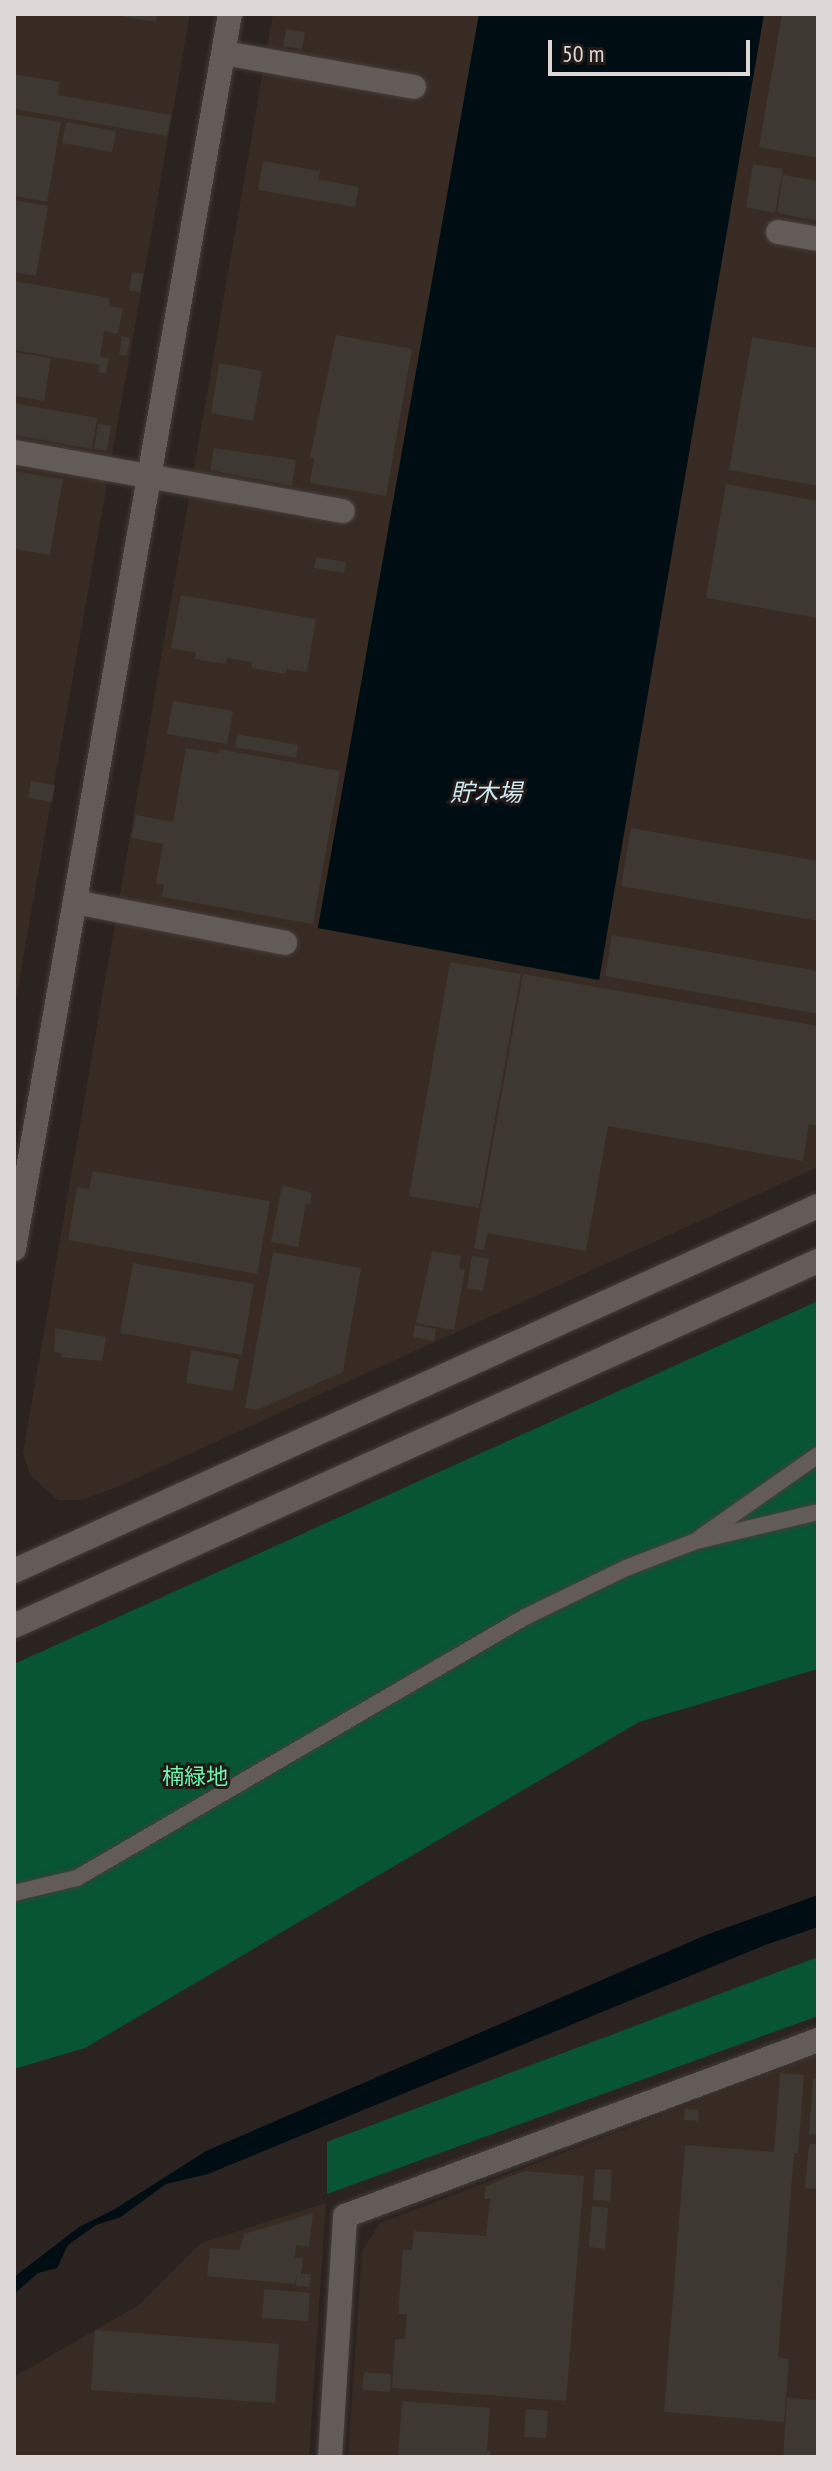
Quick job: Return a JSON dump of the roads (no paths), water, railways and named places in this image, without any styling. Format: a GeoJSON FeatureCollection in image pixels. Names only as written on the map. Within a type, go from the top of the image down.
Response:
{"type":"FeatureCollection","features":[{"type":"Feature","properties":{"kind":"street"},"geometry":{"type":"LineString","coordinates":[[14,1249],[230,14]]}},
{"type":"Feature","properties":{"kind":"street"},"geometry":{"type":"LineString","coordinates":[[224,53],[414,87]]}},
{"type":"Feature","properties":{"kind":"street"},"geometry":{"type":"LineString","coordinates":[[778,232],[818,239]]}},
{"type":"Feature","properties":{"kind":"street"},"geometry":{"type":"LineString","coordinates":[[14,452],[343,511]]}},
{"type":"Feature","properties":{"kind":"street"},"geometry":{"type":"LineString","coordinates":[[75,902],[285,943]]}},
{"type":"Feature","properties":{"kind":"street"},"geometry":{"type":"LineString","coordinates":[[14,1571],[818,1206]]}},
{"type":"Feature","properties":{"kind":"street"},"geometry":{"type":"LineString","coordinates":[[14,1626],[818,1261]]}},
{"type":"Feature","properties":{"kind":"street"},"geometry":{"type":"LineString","coordinates":[[330,2457],[345,2216],[818,2040]]}},
{"type":"Feature","properties":{"kind":"lane"},"geometry":{"type":"LineString","coordinates":[[696,1541],[818,1455]]}},
{"type":"Feature","properties":{"kind":"lane"},"geometry":{"type":"LineString","coordinates":[[14,1893],[77,1878],[525,1617],[626,1568],[696,1541],[818,1512]]}},
{"type":"Feature","properties":{"kind":"water","name":"貯木場"},"geometry":{"type":"Polygon","coordinates":[[[479,14],[764,14],[599,980],[318,928],[479,14]]]}},
{"type":"Feature","properties":{"kind":"water"},"geometry":{"type":"Polygon","coordinates":[[[818,1895],[818,1927],[765,1945],[208,2174],[166,2184],[121,2217],[96,2225],[68,2245],[57,2268],[38,2273],[14,2294],[14,2277],[79,2227],[115,2209],[206,2151],[706,1935],[818,1895]]]}},
{"type":"Feature","properties":{"kind":"park label","name":"楠緑地"},"geometry":{"type":"Point","coordinates":[195,1777]}}]}
